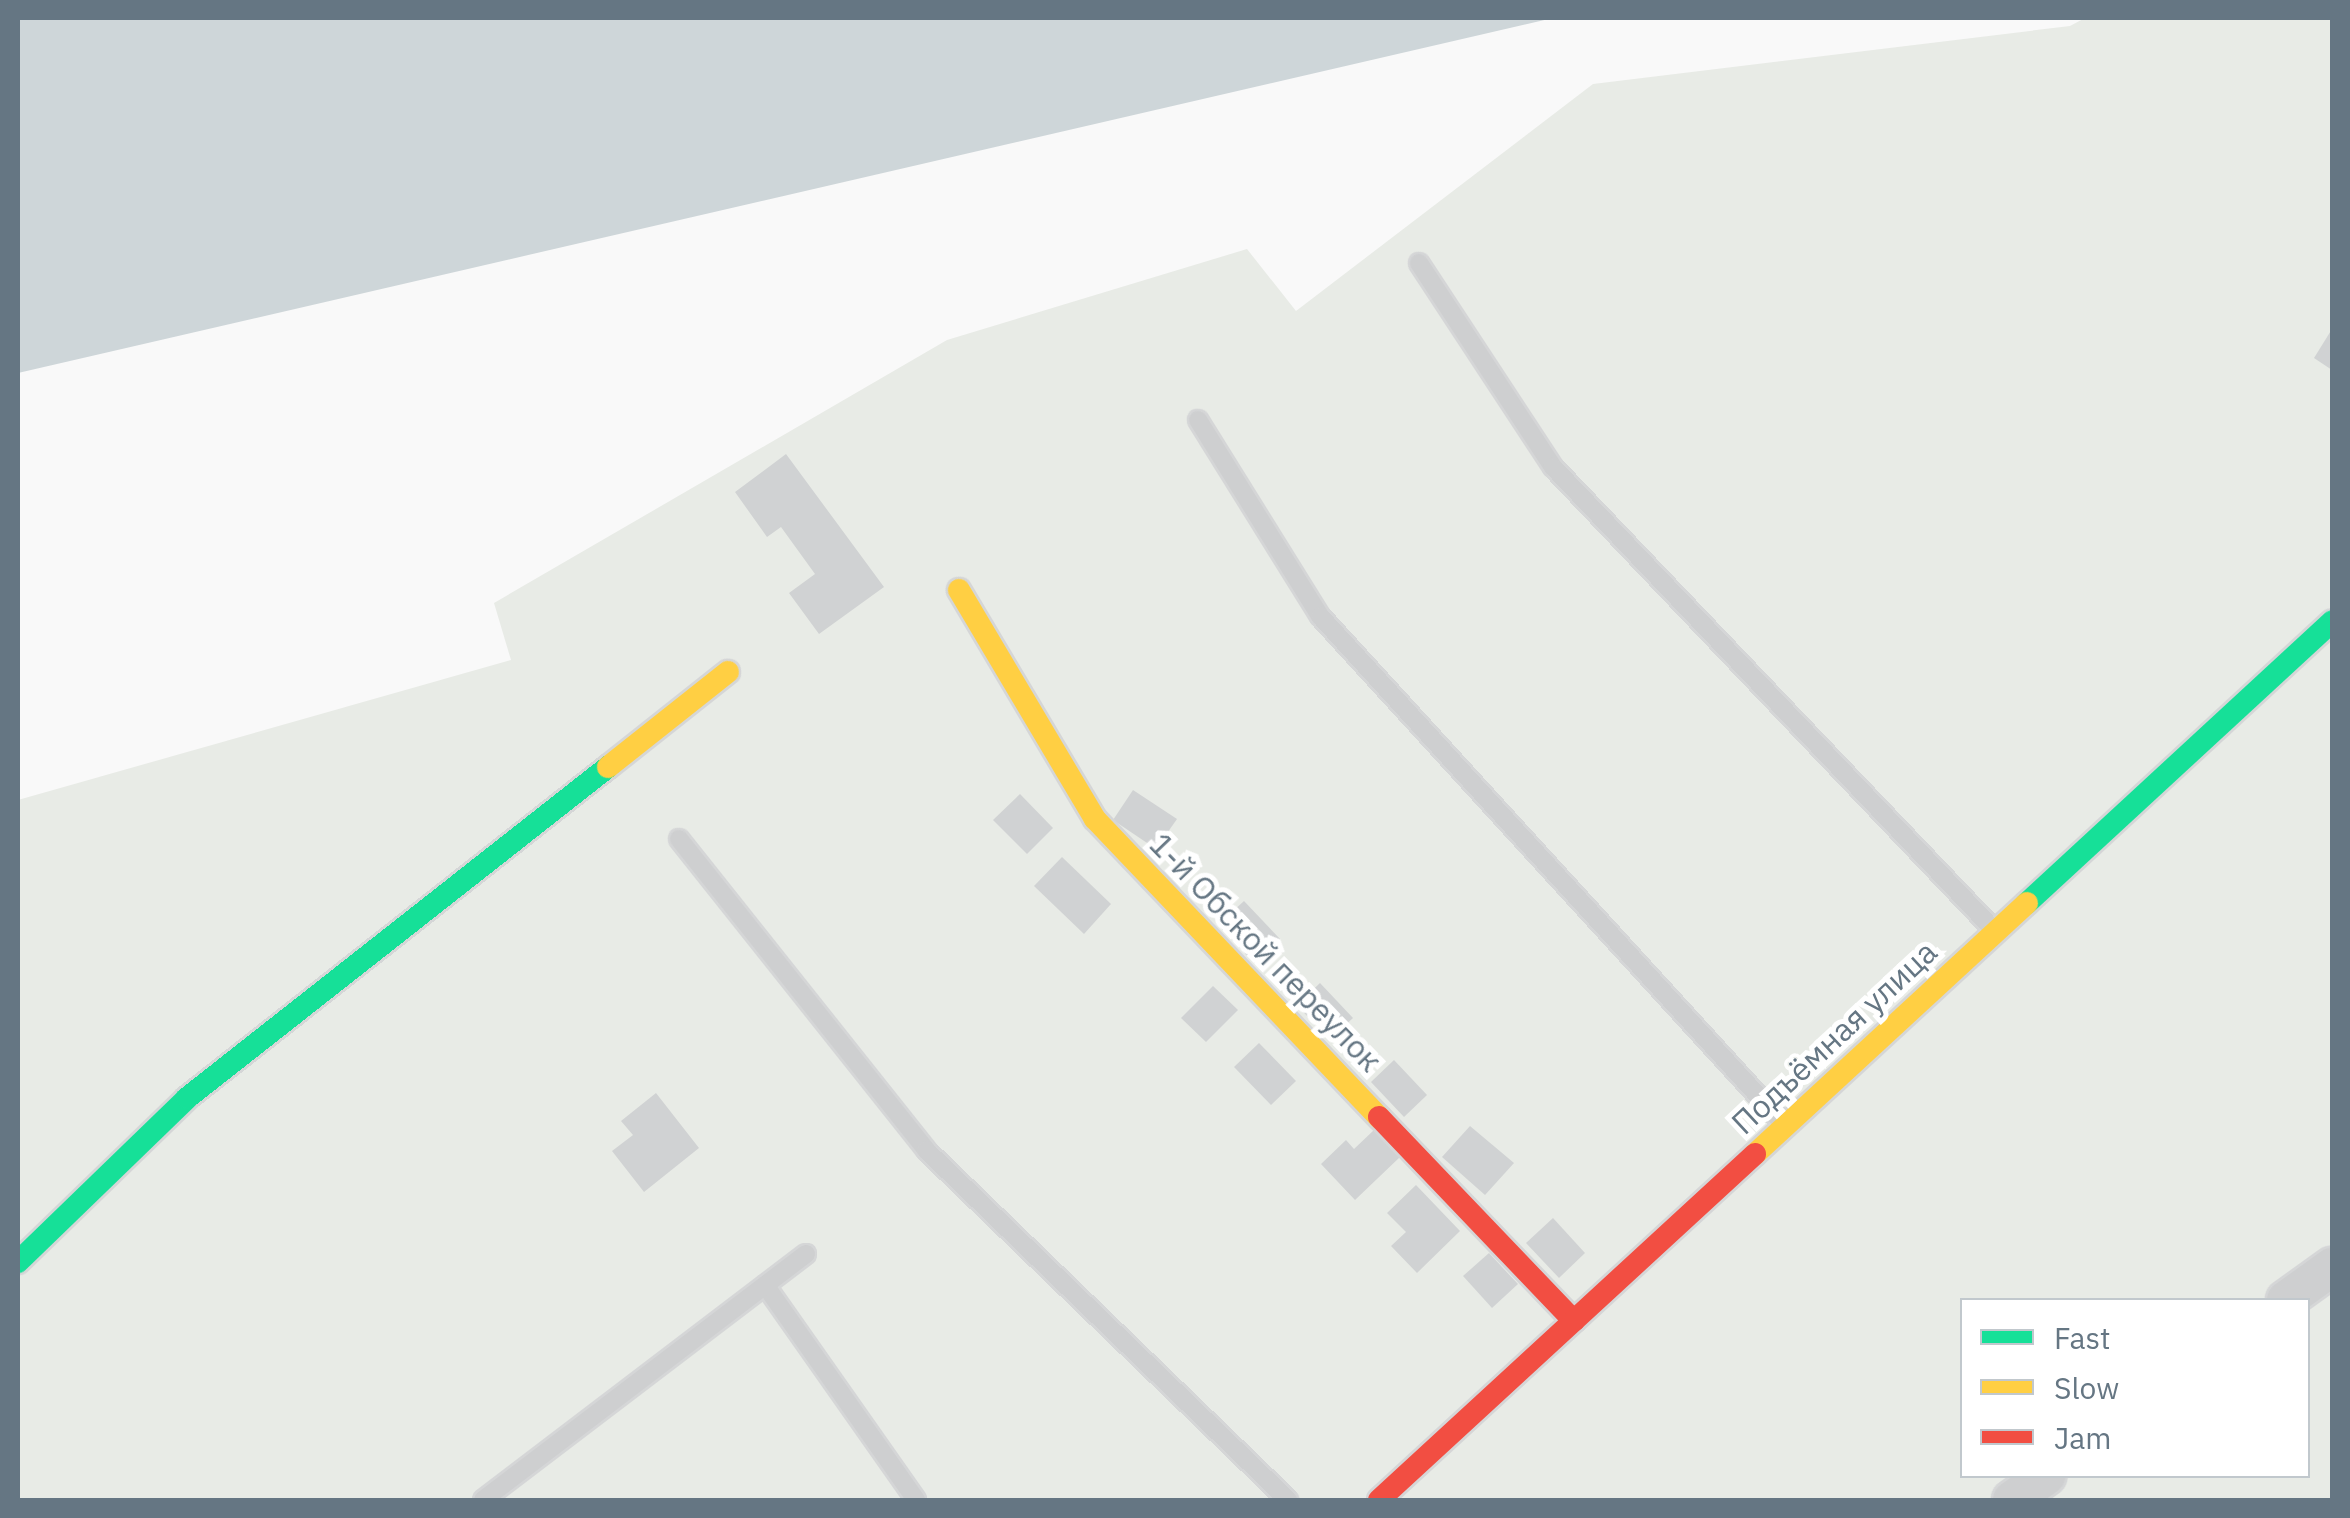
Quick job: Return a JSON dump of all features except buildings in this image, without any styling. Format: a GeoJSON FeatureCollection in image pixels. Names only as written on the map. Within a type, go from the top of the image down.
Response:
{"type":"FeatureCollection","features":[{"type":"Feature","properties":{"kind":"street","name":"1-й Обской переулок"},"geometry":{"type":"LineString","coordinates":[[959,590],[1095,819],[1574,1322]]}},
{"type":"Feature","properties":{"kind":"street","name":"Подъёмная улица"},"geometry":{"type":"LineString","coordinates":[[1379,1500],[2332,622]]}},
{"type":"Feature","properties":{"kind":"street"},"geometry":{"type":"LineString","coordinates":[[18,1262],[187,1098],[728,672]]}},
{"type":"Feature","properties":{"kind":"street"},"geometry":{"type":"LineString","coordinates":[[2289,1298],[2332,1267]]}},
{"type":"Feature","properties":{"kind":"street"},"geometry":{"type":"LineString","coordinates":[[2012,1500],[2043,1478]]}},
{"type":"Feature","properties":{"kind":"lane"},"geometry":{"type":"LineString","coordinates":[[1419,263],[1554,467],[1996,932]]}},
{"type":"Feature","properties":{"kind":"lane"},"geometry":{"type":"LineString","coordinates":[[1198,420],[1320,616],[1786,1126]]}},
{"type":"Feature","properties":{"kind":"lane"},"geometry":{"type":"LineString","coordinates":[[679,840],[926,1150],[1288,1500]]}},
{"type":"Feature","properties":{"kind":"lane"},"geometry":{"type":"LineString","coordinates":[[484,1500],[806,1254]]}},
{"type":"Feature","properties":{"kind":"lane"},"geometry":{"type":"LineString","coordinates":[[765,1285],[916,1500]]}},
{"type":"Feature","properties":{"kind":"shaded area"},"geometry":{"type":"Polygon","coordinates":[[[18,18],[1553,18],[18,373],[18,18]]]}},
{"type":"Feature","properties":{"kind":"shaded area"},"geometry":{"type":"Polygon","coordinates":[[[2085,18],[2332,18],[2332,1500],[18,1500],[18,800],[511,660],[494,603],[947,340],[1247,249],[1296,311],[1593,84],[2070,26],[2085,18]]]}},
{"type":"Feature","properties":{"kind":"traffic: fast"},"geometry":{"type":"LineString","coordinates":[[2027,903],[2332,622]]}},
{"type":"Feature","properties":{"kind":"traffic: fast"},"geometry":{"type":"LineString","coordinates":[[18,1262],[187,1098],[608,767]]}},
{"type":"Feature","properties":{"kind":"traffic: slow"},"geometry":{"type":"LineString","coordinates":[[959,590],[1095,819],[1379,1117]]}},
{"type":"Feature","properties":{"kind":"traffic: slow"},"geometry":{"type":"LineString","coordinates":[[608,767],[728,672]]}},
{"type":"Feature","properties":{"kind":"traffic: slow"},"geometry":{"type":"LineString","coordinates":[[1755,1154],[2027,903]]}},
{"type":"Feature","properties":{"kind":"traffic: jam"},"geometry":{"type":"LineString","coordinates":[[1379,1117],[1574,1321]]}},
{"type":"Feature","properties":{"kind":"traffic: jam"},"geometry":{"type":"LineString","coordinates":[[1379,1500],[1755,1154]]}}]}
